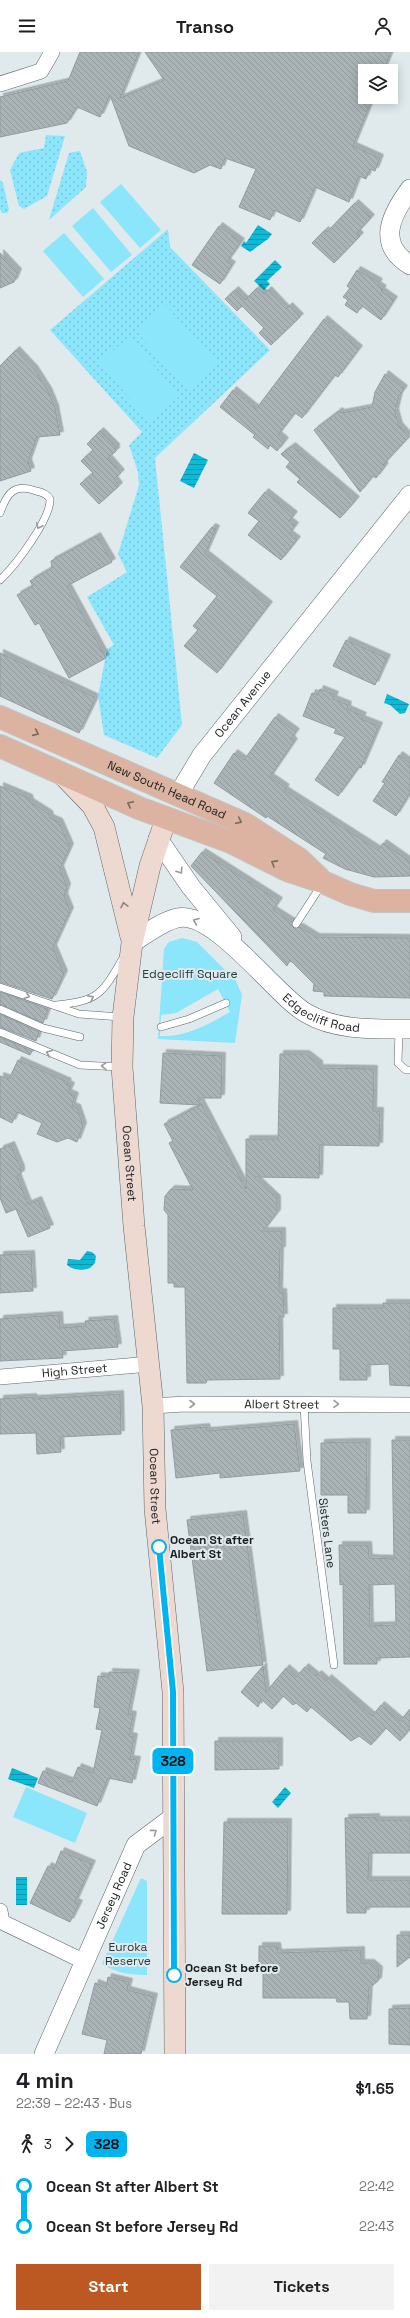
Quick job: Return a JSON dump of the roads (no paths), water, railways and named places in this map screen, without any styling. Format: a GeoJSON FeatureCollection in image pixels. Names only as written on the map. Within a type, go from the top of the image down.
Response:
{"type":"FeatureCollection","features":[{"type":"Feature","properties":{"kind":"main road","name":"New South Head Road"},"geometry":{"type":"LineString","coordinates":[[0,717],[245,824],[299,859],[323,882]]}},
{"type":"Feature","properties":{"kind":"main road","name":"New South Head Road"},"geometry":{"type":"LineString","coordinates":[[0,746],[166,819],[231,842],[287,870],[323,882],[363,899],[387,902],[410,901]]}},
{"type":"Feature","properties":{"kind":"main road"},"geometry":{"type":"LineString","coordinates":[[59,772],[92,805],[104,827],[132,943]]}},
{"type":"Feature","properties":{"kind":"main road","name":"Ocean Avenue"},"geometry":{"type":"LineString","coordinates":[[132,943],[158,839],[178,795]]}},
{"type":"Feature","properties":{"kind":"main road","name":"Ocean Street"},"geometry":{"type":"LineString","coordinates":[[132,943],[123,1017],[122,1066],[134,1226],[150,1364],[153,1406],[155,1509],[173,1692],[172,1818],[175,2054]]}},
{"type":"Feature","properties":{"kind":"street"},"geometry":{"type":"LineString","coordinates":[[0,84],[41,71],[52,52]]}},
{"type":"Feature","properties":{"kind":"street"},"geometry":{"type":"LineString","coordinates":[[410,189],[400,204],[390,227],[389,237],[394,252],[410,265]]}},
{"type":"Feature","properties":{"kind":"street","name":"Ocean Avenue"},"geometry":{"type":"LineString","coordinates":[[178,795],[202,755],[407,504]]}},
{"type":"Feature","properties":{"kind":"street","name":"Edgecliff Road"},"geometry":{"type":"LineString","coordinates":[[158,839],[191,887],[250,960],[288,1000],[314,1017],[360,1028],[404,1029]]}},
{"type":"Feature","properties":{"kind":"street","name":"Edgecliff Road"},"geometry":{"type":"LineString","coordinates":[[132,943],[170,920],[186,917],[206,925],[250,960]]}},
{"type":"Feature","properties":{"kind":"street","name":"High Street"},"geometry":{"type":"LineString","coordinates":[[0,1377],[150,1364]]}},
{"type":"Feature","properties":{"kind":"street","name":"Albert Street"},"geometry":{"type":"LineString","coordinates":[[153,1406],[184,1404],[410,1406]]}},
{"type":"Feature","properties":{"kind":"street","name":"Jersey Road"},"geometry":{"type":"LineString","coordinates":[[44,2054],[136,1845],[172,1818]]}},
{"type":"Feature","properties":{"kind":"street"},"geometry":{"type":"LineString","coordinates":[[0,1911],[2,1922],[85,1962]]}},
{"type":"Feature","properties":{"kind":"lane"},"geometry":{"type":"LineString","coordinates":[[0,513],[7,496],[17,488],[29,488],[43,493],[50,499],[48,507],[31,542],[15,564],[0,580]]}},
{"type":"Feature","properties":{"kind":"lane"},"geometry":{"type":"LineString","coordinates":[[296,924],[323,882]]}},
{"type":"Feature","properties":{"kind":"lane"},"geometry":{"type":"LineString","coordinates":[[54,1006],[87,1001],[98,995],[107,984],[132,943]]}},
{"type":"Feature","properties":{"kind":"lane"},"geometry":{"type":"LineString","coordinates":[[0,987],[79,1014],[123,1017]]}},
{"type":"Feature","properties":{"kind":"lane"},"geometry":{"type":"LineString","coordinates":[[160,1027],[189,1019],[226,1002]]}},
{"type":"Feature","properties":{"kind":"lane"},"geometry":{"type":"LineString","coordinates":[[0,1009],[43,1028],[80,1037]]}},
{"type":"Feature","properties":{"kind":"lane"},"geometry":{"type":"LineString","coordinates":[[404,1029],[398,1063],[406,1070],[410,1070]]}},
{"type":"Feature","properties":{"kind":"lane"},"geometry":{"type":"LineString","coordinates":[[0,1032],[80,1065],[122,1066]]}},
{"type":"Feature","properties":{"kind":"lane","name":"Sisters Lane"},"geometry":{"type":"LineString","coordinates":[[304,1404],[307,1461],[334,1665]]}},
{"type":"Feature","properties":{"kind":"place","name":"Ocean St after Albert St"},"geometry":{"type":"Point","coordinates":[159,1547]}},
{"type":"Feature","properties":{"kind":"place","name":"Ocean St before Jersey Rd"},"geometry":{"type":"Point","coordinates":[174,1975]}},
{"type":"Feature","properties":{"kind":"park label","name":"Edgecliff Square"},"geometry":{"type":"Point","coordinates":[190,974]}},
{"type":"Feature","properties":{"kind":"park label","name":"Euroka Reserve"},"geometry":{"type":"Point","coordinates":[128,1954]}}]}
